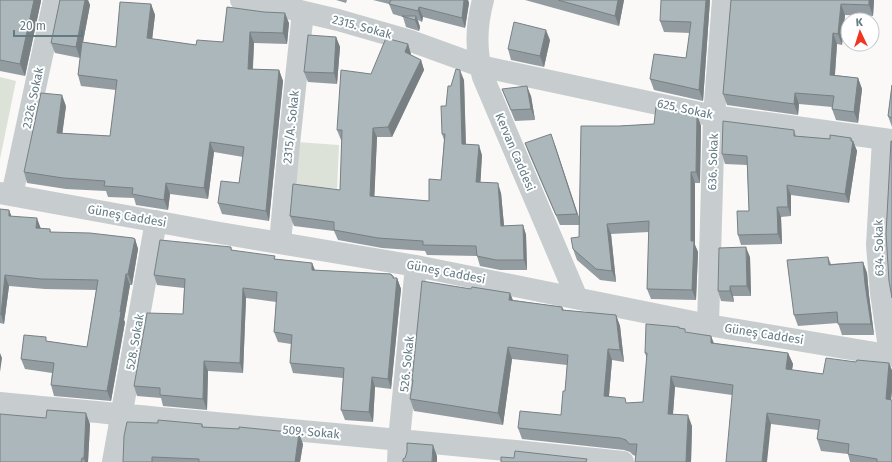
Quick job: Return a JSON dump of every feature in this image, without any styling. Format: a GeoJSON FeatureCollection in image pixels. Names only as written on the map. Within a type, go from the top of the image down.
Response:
{"type":"FeatureCollection","features":[{"type":"Feature","properties":{"kind":"street","name":"2326. Sokak"},"geometry":{"type":"LineString","coordinates":[[6,194],[54,0]]}},
{"type":"Feature","properties":{"kind":"street","name":"2315. Sokak"},"geometry":{"type":"LineString","coordinates":[[241,0],[275,5],[338,20],[411,41],[480,66]]}},
{"type":"Feature","properties":{"kind":"street","name":"Kervan Caddesi"},"geometry":{"type":"LineString","coordinates":[[483,0],[477,33],[477,45],[483,77],[577,298]]}},
{"type":"Feature","properties":{"kind":"street","name":"636. Sokak"},"geometry":{"type":"LineString","coordinates":[[708,325],[714,116],[723,0]]}},
{"type":"Feature","properties":{"kind":"street","name":"2315/A. Sokak"},"geometry":{"type":"LineString","coordinates":[[280,243],[303,12]]}},
{"type":"Feature","properties":{"kind":"street","name":"625. Sokak"},"geometry":{"type":"LineString","coordinates":[[480,66],[714,116],[887,140]]}},
{"type":"Feature","properties":{"kind":"street","name":"634. Sokak"},"geometry":{"type":"LineString","coordinates":[[887,140],[877,245],[881,293],[891,355]]}},
{"type":"Feature","properties":{"kind":"street","name":"Güneş Caddesi"},"geometry":{"type":"LineString","coordinates":[[6,194],[416,266],[708,325],[891,355]]}},
{"type":"Feature","properties":{"kind":"street","name":"528. Sokak"},"geometry":{"type":"LineString","coordinates":[[113,462],[156,221]]}},
{"type":"Feature","properties":{"kind":"street","name":"526. Sokak"},"geometry":{"type":"LineString","coordinates":[[398,462],[416,266]]}},
{"type":"Feature","properties":{"kind":"street","name":"509. Sokak"},"geometry":{"type":"LineString","coordinates":[[0,403],[399,439],[623,462]]}},
{"type":"Feature","properties":{"kind":"shaded area"},"geometry":{"type":"Polygon","coordinates":[[[0,77],[16,81],[0,159],[0,77]]]}},
{"type":"Feature","properties":{"kind":"shaded area"},"geometry":{"type":"Polygon","coordinates":[[[297,142],[339,145],[337,189],[293,187],[297,142]]]}},
{"type":"Feature","properties":{"kind":"building"},"geometry":{"type":"Polygon","coordinates":[[[0,0],[34,0],[20,64],[0,60],[0,0]]]}},
{"type":"Feature","properties":{"kind":"building"},"geometry":{"type":"Polygon","coordinates":[[[60,0],[85,0],[76,47],[51,43],[60,0]]]}},
{"type":"Feature","properties":{"kind":"building"},"geometry":{"type":"Polygon","coordinates":[[[391,0],[464,0],[462,18],[419,7],[418,11],[389,4],[391,0]]]}},
{"type":"Feature","properties":{"kind":"building"},"geometry":{"type":"Polygon","coordinates":[[[558,0],[618,0],[615,16],[558,0]]]}},
{"type":"Feature","properties":{"kind":"building"},"geometry":{"type":"Polygon","coordinates":[[[661,0],[706,0],[699,90],[650,79],[654,54],[686,58],[691,22],[660,21],[661,0]]]}},
{"type":"Feature","properties":{"kind":"building"},"geometry":{"type":"Polygon","coordinates":[[[731,0],[869,0],[869,5],[841,4],[838,34],[833,33],[830,75],[858,78],[854,112],[832,109],[834,96],[795,93],[794,104],[723,94],[731,0]]]}},
{"type":"Feature","properties":{"kind":"building"},"geometry":{"type":"Polygon","coordinates":[[[120,2],[151,4],[147,38],[196,45],[197,40],[223,42],[227,7],[285,13],[283,33],[250,32],[248,69],[279,70],[266,211],[218,203],[221,181],[239,183],[244,147],[210,142],[204,188],[166,183],[164,200],[132,194],[133,188],[104,186],[105,181],[63,178],[24,172],[41,93],[62,95],[57,133],[110,136],[117,80],[78,75],[82,42],[116,47],[120,2]]]}},
{"type":"Feature","properties":{"kind":"building"},"geometry":{"type":"Polygon","coordinates":[[[402,16],[416,16],[415,20],[402,16]]]}},
{"type":"Feature","properties":{"kind":"building"},"geometry":{"type":"Polygon","coordinates":[[[514,22],[546,30],[540,56],[508,49],[514,22]]]}},
{"type":"Feature","properties":{"kind":"building"},"geometry":{"type":"Polygon","coordinates":[[[308,35],[336,37],[334,73],[304,72],[308,35]]]}},
{"type":"Feature","properties":{"kind":"building"},"geometry":{"type":"Polygon","coordinates":[[[386,38],[408,44],[405,52],[421,60],[388,127],[373,128],[370,196],[429,201],[429,179],[441,180],[445,134],[442,134],[441,106],[446,106],[448,86],[451,86],[456,69],[460,70],[462,144],[479,145],[476,182],[498,183],[501,226],[523,225],[524,260],[496,260],[477,256],[476,246],[423,245],[423,241],[378,238],[334,230],[334,222],[290,216],[293,184],[340,190],[342,130],[337,130],[341,70],[371,74],[386,38]]]}},
{"type":"Feature","properties":{"kind":"building"},"geometry":{"type":"Polygon","coordinates":[[[892,85],[892,118],[888,116],[892,85]]]}},
{"type":"Feature","properties":{"kind":"building"},"geometry":{"type":"Polygon","coordinates":[[[527,86],[531,109],[511,110],[502,89],[527,86]]]}},
{"type":"Feature","properties":{"kind":"building"},"geometry":{"type":"Polygon","coordinates":[[[656,107],[697,115],[696,172],[691,172],[691,241],[694,241],[692,290],[647,289],[649,221],[607,224],[612,271],[596,269],[573,249],[571,238],[579,237],[581,126],[654,124],[656,107]]]}},
{"type":"Feature","properties":{"kind":"building"},"geometry":{"type":"Polygon","coordinates":[[[723,121],[794,130],[794,136],[830,139],[830,135],[851,138],[851,141],[853,141],[845,194],[787,185],[788,207],[777,207],[778,234],[738,235],[737,211],[749,211],[747,156],[722,154],[723,121]]]}},
{"type":"Feature","properties":{"kind":"building"},"geometry":{"type":"Polygon","coordinates":[[[551,134],[577,214],[556,215],[525,143],[551,134]]]}},
{"type":"Feature","properties":{"kind":"building"},"geometry":{"type":"Polygon","coordinates":[[[891,141],[892,298],[889,281],[886,234],[891,141]]]}},
{"type":"Feature","properties":{"kind":"building"},"geometry":{"type":"Polygon","coordinates":[[[0,209],[9,210],[9,216],[37,218],[36,228],[50,229],[50,232],[90,233],[135,239],[128,274],[126,274],[107,391],[51,385],[54,363],[21,359],[24,335],[46,337],[46,341],[87,347],[98,280],[41,279],[5,275],[0,314],[0,209]]]}},
{"type":"Feature","properties":{"kind":"building"},"geometry":{"type":"Polygon","coordinates":[[[160,240],[231,247],[231,250],[275,256],[274,259],[312,263],[312,270],[391,274],[393,278],[397,278],[388,379],[372,377],[369,412],[341,410],[344,368],[290,363],[292,335],[274,332],[277,292],[243,288],[240,363],[204,361],[203,399],[160,395],[160,388],[134,386],[147,313],[183,314],[185,279],[154,275],[160,240]]]}},
{"type":"Feature","properties":{"kind":"building"},"geometry":{"type":"Polygon","coordinates":[[[746,247],[747,286],[730,286],[730,291],[718,291],[719,248],[746,247]]]}},
{"type":"Feature","properties":{"kind":"building"},"geometry":{"type":"Polygon","coordinates":[[[828,257],[829,265],[863,262],[871,324],[838,324],[837,312],[794,315],[787,260],[828,257]]]}},
{"type":"Feature","properties":{"kind":"building"},"geometry":{"type":"Polygon","coordinates":[[[422,281],[471,289],[472,287],[510,293],[509,300],[562,307],[562,310],[616,315],[620,350],[608,349],[604,396],[625,398],[626,403],[643,402],[647,353],[645,353],[646,324],[679,327],[685,329],[685,332],[711,336],[711,343],[788,353],[786,369],[823,374],[826,358],[856,362],[857,360],[889,363],[886,399],[892,400],[892,462],[877,462],[877,459],[848,454],[849,444],[817,439],[820,420],[767,413],[762,462],[726,462],[733,385],[671,376],[668,414],[688,415],[686,462],[635,462],[637,444],[629,444],[626,440],[620,438],[518,428],[520,411],[561,415],[568,355],[508,347],[498,413],[410,399],[422,281]]]}},
{"type":"Feature","properties":{"kind":"building"},"geometry":{"type":"Polygon","coordinates":[[[47,410],[86,413],[84,458],[82,458],[81,462],[0,462],[0,414],[46,418],[47,410]]]}},
{"type":"Feature","properties":{"kind":"building"},"geometry":{"type":"Polygon","coordinates":[[[158,420],[202,424],[202,427],[239,429],[239,427],[299,433],[295,462],[199,462],[199,459],[152,457],[152,462],[123,462],[124,436],[127,422],[158,423],[158,420]]]}},
{"type":"Feature","properties":{"kind":"building"},"geometry":{"type":"Polygon","coordinates":[[[407,443],[433,445],[432,462],[403,462],[407,452],[407,443]]]}},
{"type":"Feature","properties":{"kind":"building"},"geometry":{"type":"Polygon","coordinates":[[[515,451],[587,459],[586,462],[501,462],[501,457],[514,458],[515,451]]]}}]}
